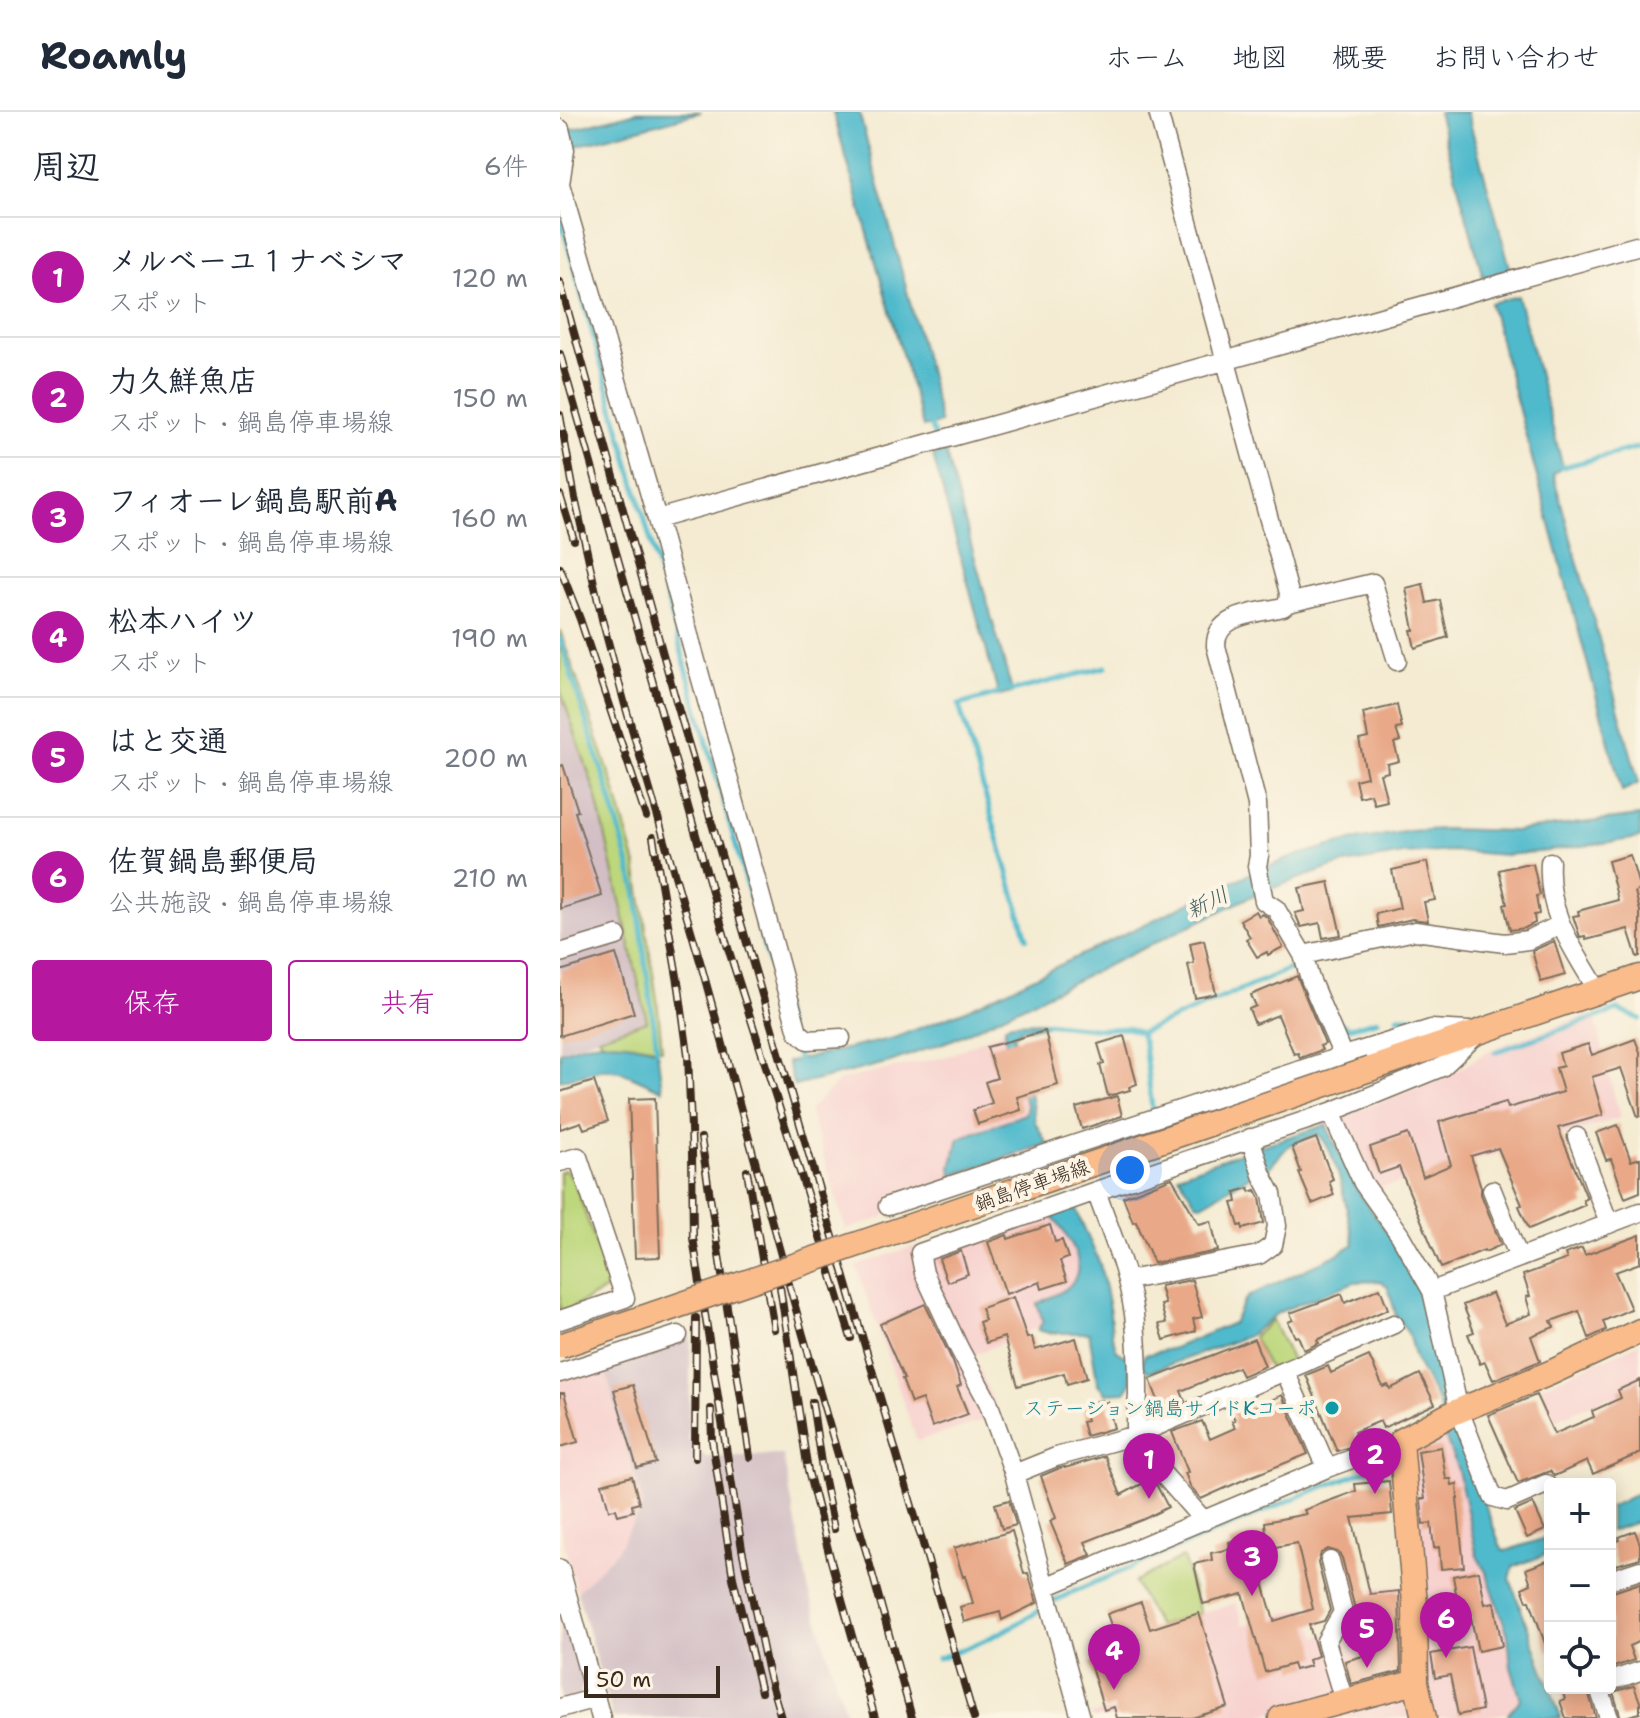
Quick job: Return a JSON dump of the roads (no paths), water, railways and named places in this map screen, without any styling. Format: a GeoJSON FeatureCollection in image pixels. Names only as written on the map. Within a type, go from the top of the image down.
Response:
{"type":"FeatureCollection","features":[{"type":"Feature","properties":{"kind":"main road","name":"鍋島停車場線"},"geometry":{"type":"LineString","coordinates":[[560,1346],[1640,977]]}},
{"type":"Feature","properties":{"kind":"main road"},"geometry":{"type":"LineString","coordinates":[[1424,1718],[1416,1682],[1415,1604],[1401,1441],[1450,1414],[1550,1373],[1640,1331]]}},
{"type":"Feature","properties":{"kind":"main road"},"geometry":{"type":"LineString","coordinates":[[1281,1718],[1416,1682]]}},
{"type":"Feature","properties":{"kind":"street"},"geometry":{"type":"LineString","coordinates":[[1158,112],[1289,593],[1288,603]]}},
{"type":"Feature","properties":{"kind":"street"},"geometry":{"type":"LineString","coordinates":[[560,129],[565,150],[560,184],[657,519],[798,1032],[808,1040],[841,1038]]}},
{"type":"Feature","properties":{"kind":"street"},"geometry":{"type":"LineString","coordinates":[[657,519],[1640,245]]}},
{"type":"Feature","properties":{"kind":"street"},"geometry":{"type":"LineString","coordinates":[[1343,1056],[1303,955],[1276,909],[1264,901],[1257,866],[1257,804],[1216,646],[1216,635],[1223,624],[1233,619],[1373,583],[1397,661]]}},
{"type":"Feature","properties":{"kind":"street"},"geometry":{"type":"LineString","coordinates":[[1550,862],[1552,901],[1560,925],[1598,991]]}},
{"type":"Feature","properties":{"kind":"street"},"geometry":{"type":"LineString","coordinates":[[1303,955],[1415,931],[1505,943],[1528,940],[1560,925]]}},
{"type":"Feature","properties":{"kind":"street"},"geometry":{"type":"LineString","coordinates":[[560,953],[617,936]]}},
{"type":"Feature","properties":{"kind":"street"},"geometry":{"type":"LineString","coordinates":[[888,1206],[1431,1029],[1479,1032]]}},
{"type":"Feature","properties":{"kind":"street"},"geometry":{"type":"LineString","coordinates":[[1081,1718],[1014,1474],[988,1402],[924,1273],[920,1253],[1331,1112],[1442,1067],[1479,1032]]}},
{"type":"Feature","properties":{"kind":"street"},"geometry":{"type":"LineString","coordinates":[[1331,1112],[1363,1183],[1400,1235],[1432,1291],[1450,1414],[1493,1497],[1507,1501],[1544,1485]]}},
{"type":"Feature","properties":{"kind":"street"},"geometry":{"type":"LineString","coordinates":[[1577,1137],[1609,1224]]}},
{"type":"Feature","properties":{"kind":"street"},"geometry":{"type":"LineString","coordinates":[[1128,1280],[1259,1255],[1273,1245],[1277,1226],[1272,1194],[1251,1141]]}},
{"type":"Feature","properties":{"kind":"street"},"geometry":{"type":"LineString","coordinates":[[560,1162],[578,1157],[625,1298],[560,1320]]}},
{"type":"Feature","properties":{"kind":"street"},"geometry":{"type":"LineString","coordinates":[[1492,1190],[1519,1258]]}},
{"type":"Feature","properties":{"kind":"street"},"geometry":{"type":"LineString","coordinates":[[1096,1191],[1128,1280],[1134,1316],[1138,1395],[1135,1416],[1140,1448],[1204,1521]]}},
{"type":"Feature","properties":{"kind":"street"},"geometry":{"type":"LineString","coordinates":[[1432,1291],[1640,1212]]}},
{"type":"Feature","properties":{"kind":"street"},"geometry":{"type":"LineString","coordinates":[[1014,1474],[1056,1457],[1136,1435],[1394,1324]]}},
{"type":"Feature","properties":{"kind":"street"},"geometry":{"type":"LineString","coordinates":[[560,1373],[678,1335]]}},
{"type":"Feature","properties":{"kind":"street"},"geometry":{"type":"LineString","coordinates":[[1285,1371],[1327,1468]]}},
{"type":"Feature","properties":{"kind":"street"},"geometry":{"type":"LineString","coordinates":[[1049,1598],[1204,1521],[1327,1468],[1401,1441]]}},
{"type":"Feature","properties":{"kind":"street"},"geometry":{"type":"LineString","coordinates":[[1330,1561],[1343,1612],[1326,1641],[1344,1701]]}},
{"type":"Feature","properties":{"kind":"street"},"geometry":{"type":"LineString","coordinates":[[560,1569],[601,1718]]}},
{"type":"Feature","properties":{"kind":"street"},"geometry":{"type":"LineString","coordinates":[[1616,1578],[1640,1570]]}},
{"type":"Feature","properties":{"kind":"street"},"geometry":{"type":"LineString","coordinates":[[1616,1679],[1640,1671]]}},
{"type":"Feature","properties":{"kind":"street"},"geometry":{"type":"LineString","coordinates":[[1601,1694],[1609,1718]]}},
{"type":"Feature","properties":{"kind":"street"},"geometry":{"type":"LineString","coordinates":[[560,1708],[596,1698]]}},
{"type":"Feature","properties":{"kind":"water"},"geometry":{"type":"Polygon","coordinates":[[[637,112],[701,112],[572,147],[568,130],[637,112]]]}},
{"type":"Feature","properties":{"kind":"water"},"geometry":{"type":"Polygon","coordinates":[[[833,112],[859,112],[940,423],[923,427],[833,112]]]}},
{"type":"Feature","properties":{"kind":"water"},"geometry":{"type":"Polygon","coordinates":[[[1438,112],[1467,112],[1511,271],[1483,277],[1438,112]]]}},
{"type":"Feature","properties":{"kind":"water"},"geometry":{"type":"Polygon","coordinates":[[[1518,296],[1563,467],[1553,474],[1639,783],[1622,791],[1490,303],[1518,296]]]}},
{"type":"Feature","properties":{"kind":"water"},"geometry":{"type":"Polygon","coordinates":[[[945,451],[1012,693],[999,696],[933,456],[945,451]]]}},
{"type":"Feature","properties":{"kind":"water","name":"新川"},"geometry":{"type":"Polygon","coordinates":[[[1640,816],[1640,838],[1506,855],[1455,851],[1403,854],[1339,865],[1252,896],[954,1039],[890,1062],[794,1086],[787,1062],[894,1038],[966,1010],[1249,874],[1298,855],[1345,842],[1409,831],[1515,831],[1640,816]]]}},
{"type":"Feature","properties":{"kind":"water"},"geometry":{"type":"Polygon","coordinates":[[[1049,1022],[1049,1025],[1022,1029],[1014,1035],[1014,1048],[1031,1097],[1035,1122],[1047,1144],[953,1175],[951,1167],[959,1138],[1025,1114],[1027,1107],[1006,1047],[1005,1026],[1011,1023],[1049,1022]]]}},
{"type":"Feature","properties":{"kind":"water"},"geometry":{"type":"Polygon","coordinates":[[[602,1042],[657,1049],[662,1090],[620,1071],[603,1069],[560,1080],[560,1052],[602,1042]]]}},
{"type":"Feature","properties":{"kind":"water"},"geometry":{"type":"Polygon","coordinates":[[[1326,1125],[1357,1190],[1388,1234],[1416,1283],[1452,1424],[1502,1550],[1544,1537],[1544,1555],[1513,1567],[1510,1579],[1544,1672],[1544,1694],[1552,1694],[1561,1718],[1509,1718],[1508,1714],[1521,1699],[1511,1667],[1508,1635],[1487,1574],[1477,1556],[1458,1470],[1446,1439],[1438,1402],[1415,1359],[1408,1333],[1396,1316],[1388,1287],[1381,1281],[1354,1282],[1279,1312],[1248,1336],[1149,1372],[1142,1366],[1144,1355],[1174,1348],[1233,1323],[1249,1296],[1354,1244],[1337,1169],[1318,1134],[1289,1145],[1269,1168],[1202,1204],[1196,1203],[1178,1175],[1326,1125]]]}},
{"type":"Feature","properties":{"kind":"water"},"geometry":{"type":"Polygon","coordinates":[[[1075,1207],[1100,1264],[1117,1351],[1129,1358],[1131,1383],[1125,1392],[1106,1393],[1098,1384],[1089,1333],[1038,1330],[1043,1321],[1037,1304],[1071,1284],[1078,1266],[1073,1248],[1051,1215],[1075,1207]]]}},
{"type":"Feature","properties":{"kind":"water"},"geometry":{"type":"Polygon","coordinates":[[[1640,1492],[1640,1521],[1616,1529],[1616,1504],[1640,1492]]]}},
{"type":"Feature","properties":{"kind":"waterway"},"geometry":{"type":"LineString","coordinates":[[560,217],[799,1067]]}},
{"type":"Feature","properties":{"kind":"waterway"},"geometry":{"type":"LineString","coordinates":[[930,422],[941,458]]}},
{"type":"Feature","properties":{"kind":"waterway"},"geometry":{"type":"LineString","coordinates":[[1560,466],[1640,447]]}},
{"type":"Feature","properties":{"kind":"waterway"},"geometry":{"type":"LineString","coordinates":[[560,639],[610,796],[636,891],[657,1049]]}},
{"type":"Feature","properties":{"kind":"waterway"},"geometry":{"type":"LineString","coordinates":[[1027,938],[959,705],[998,694],[1004,689],[1012,691],[1106,667]]}},
{"type":"Feature","properties":{"kind":"waterway"},"geometry":{"type":"LineString","coordinates":[[1140,1033],[1294,967]]}},
{"type":"Feature","properties":{"kind":"waterway"},"geometry":{"type":"LineString","coordinates":[[1495,1052],[1618,1010],[1640,1019]]}},
{"type":"Feature","properties":{"kind":"waterway"},"geometry":{"type":"LineString","coordinates":[[1398,1017],[1414,1017]]}},
{"type":"Feature","properties":{"kind":"waterway"},"geometry":{"type":"LineString","coordinates":[[1335,1020],[1349,1028],[1378,1020]]}},
{"type":"Feature","properties":{"kind":"waterway"},"geometry":{"type":"LineString","coordinates":[[1045,1023],[1102,1029],[1128,1028],[1140,1033],[1152,1108]]}},
{"type":"Feature","properties":{"kind":"waterway"},"geometry":{"type":"LineString","coordinates":[[1055,1601],[1307,1493],[1394,1460]]}},
{"type":"Feature","properties":{"kind":"waterway"},"geometry":{"type":"LineString","coordinates":[[938,1658],[994,1636],[1047,1606]]}},
{"type":"Feature","properties":{"kind":"railway"},"geometry":{"type":"LineString","coordinates":[[560,282],[676,701],[974,1718]]}},
{"type":"Feature","properties":{"kind":"railway"},"geometry":{"type":"LineString","coordinates":[[560,354],[728,948],[851,1338]]}},
{"type":"Feature","properties":{"kind":"railway"},"geometry":{"type":"LineString","coordinates":[[560,415],[602,619],[625,705],[912,1718]]}},
{"type":"Feature","properties":{"kind":"railway"},"geometry":{"type":"LineString","coordinates":[[560,495],[574,540]]}},
{"type":"Feature","properties":{"kind":"railway"},"geometry":{"type":"LineString","coordinates":[[560,568],[646,817]]}},
{"type":"Feature","properties":{"kind":"railway"},"geometry":{"type":"LineString","coordinates":[[653,837],[688,1055],[693,1238],[742,1549],[768,1673],[781,1718]]}},
{"type":"Feature","properties":{"kind":"railway"},"geometry":{"type":"LineString","coordinates":[[701,1138],[750,1457]]}},
{"type":"Feature","properties":{"kind":"railway"},"geometry":{"type":"LineString","coordinates":[[747,1171],[774,1329]]}},
{"type":"Feature","properties":{"kind":"railway"},"geometry":{"type":"LineString","coordinates":[[780,1287],[808,1471],[875,1718]]}},
{"type":"Feature","properties":{"kind":"railway"},"geometry":{"type":"LineString","coordinates":[[695,1458],[696,1318]]}},
{"type":"Feature","properties":{"kind":"railway"},"geometry":{"type":"LineString","coordinates":[[812,1402],[834,1529]]}},
{"type":"Feature","properties":{"kind":"railway"},"geometry":{"type":"LineString","coordinates":[[711,1409],[712,1440],[733,1578],[761,1692]]}},
{"type":"Feature","properties":{"kind":"place","name":"ステーション鍋島サイドKコーポ"},"geometry":{"type":"Point","coordinates":[1332,1408]}},
{"type":"Feature","properties":{"kind":"place","name":"力久鮮魚店"},"geometry":{"type":"Point","coordinates":[1375,1494]}},
{"type":"Feature","properties":{"kind":"place","name":"メルベーユ１ナベシマ"},"geometry":{"type":"Point","coordinates":[1149,1499]}},
{"type":"Feature","properties":{"kind":"place","name":"フィオーレ鍋島駅前A"},"geometry":{"type":"Point","coordinates":[1252,1596]}},
{"type":"Feature","properties":{"kind":"place","name":"佐賀鍋島郵便局"},"geometry":{"type":"Point","coordinates":[1446,1658]}},
{"type":"Feature","properties":{"kind":"place","name":"はと交通"},"geometry":{"type":"Point","coordinates":[1367,1668]}},
{"type":"Feature","properties":{"kind":"place","name":"松本ハイツ"},"geometry":{"type":"Point","coordinates":[1114,1690]}}]}
